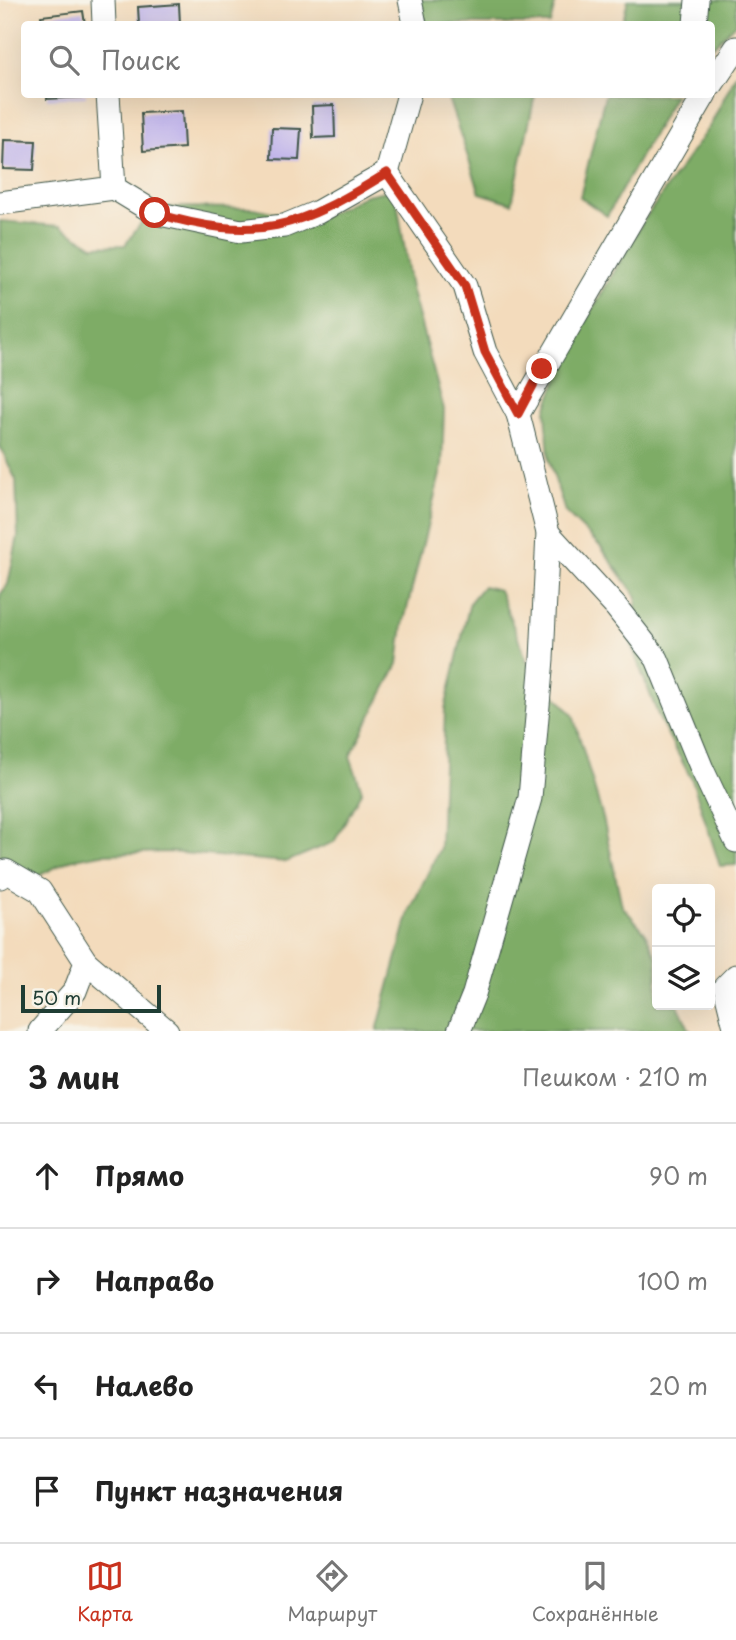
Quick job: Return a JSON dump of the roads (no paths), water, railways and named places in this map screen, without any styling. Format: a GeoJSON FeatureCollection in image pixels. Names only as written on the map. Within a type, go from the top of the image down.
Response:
{"type":"FeatureCollection","features":[{"type":"Feature","properties":{"kind":"street"},"geometry":{"type":"LineString","coordinates":[[103,0],[104,21]]}},
{"type":"Feature","properties":{"kind":"street"},"geometry":{"type":"LineString","coordinates":[[410,0],[414,21]]}},
{"type":"Feature","properties":{"kind":"street"},"geometry":{"type":"LineString","coordinates":[[695,21],[697,0]]}},
{"type":"Feature","properties":{"kind":"street"},"geometry":{"type":"LineString","coordinates":[[715,80],[736,48]]}},
{"type":"Feature","properties":{"kind":"street"},"geometry":{"type":"LineString","coordinates":[[108,98],[114,188]]}},
{"type":"Feature","properties":{"kind":"street"},"geometry":{"type":"LineString","coordinates":[[0,203],[114,188],[155,213],[241,231],[285,226],[318,212],[387,173],[408,98]]}},
{"type":"Feature","properties":{"kind":"street"},"geometry":{"type":"LineString","coordinates":[[518,414],[693,105]]}},
{"type":"Feature","properties":{"kind":"street"},"geometry":{"type":"LineString","coordinates":[[387,173],[465,286],[485,352],[518,414],[548,533],[542,659],[530,798],[474,994],[459,1031]]}},
{"type":"Feature","properties":{"kind":"street"},"geometry":{"type":"LineString","coordinates":[[548,533],[616,607],[657,659],[702,769],[736,841]]}},
{"type":"Feature","properties":{"kind":"street"},"geometry":{"type":"LineString","coordinates":[[0,877],[6,871],[40,891],[86,962],[167,1031]]}},
{"type":"Feature","properties":{"kind":"street"},"geometry":{"type":"LineString","coordinates":[[40,1031],[75,991],[86,962]]}},
{"type":"Feature","properties":{"kind":"street"},"geometry":{"type":"LineString","coordinates":[[736,976],[725,987],[736,1031]]}}]}
